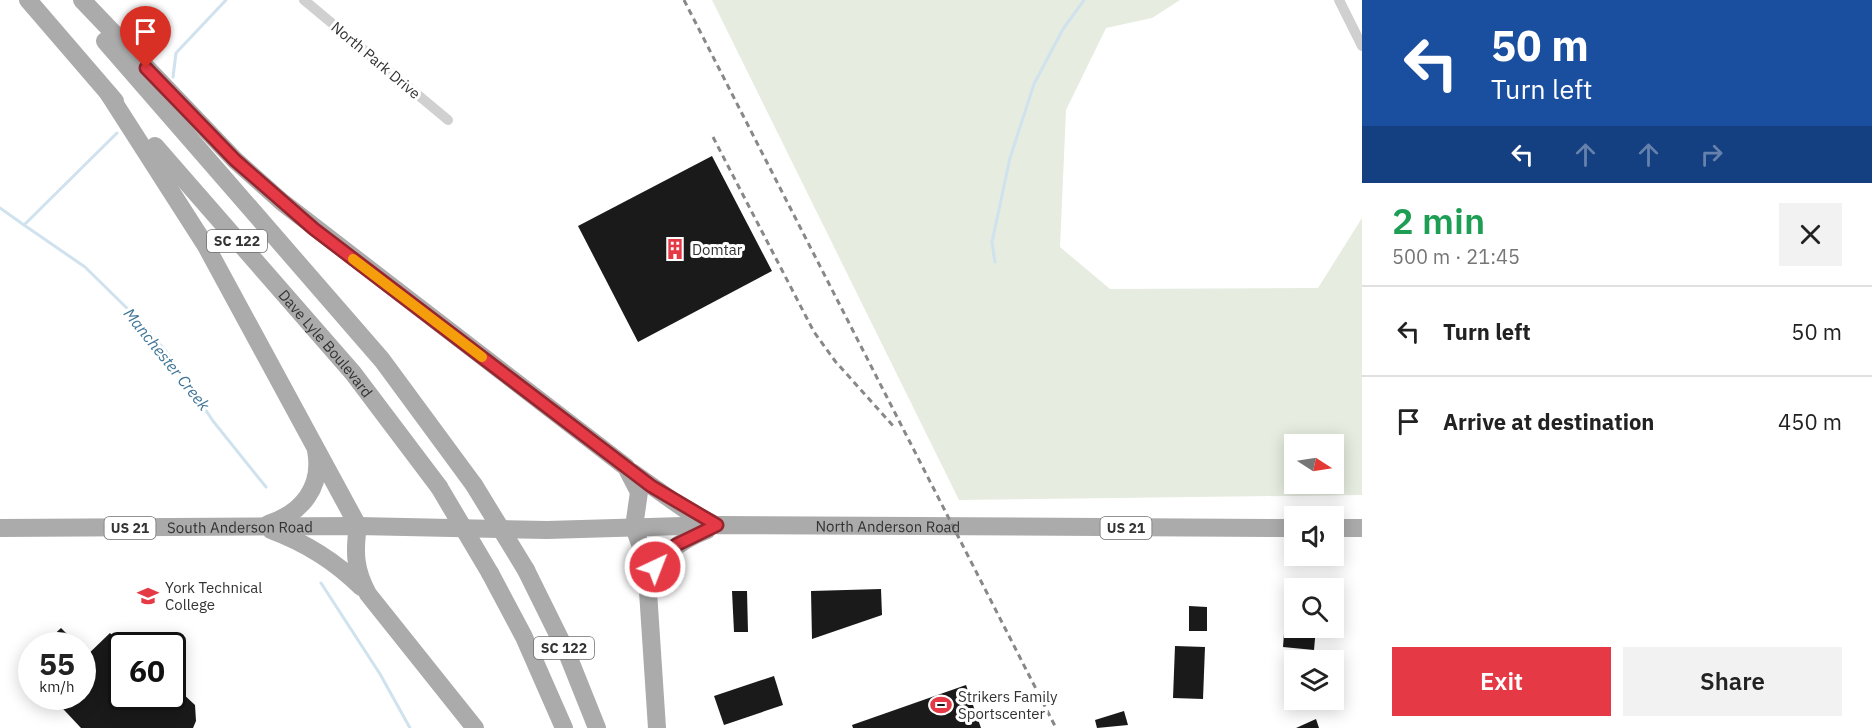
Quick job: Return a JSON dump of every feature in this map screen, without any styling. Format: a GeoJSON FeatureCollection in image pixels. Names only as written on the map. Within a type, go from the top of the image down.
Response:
{"type":"FeatureCollection","features":[{"type":"Feature","properties":{"kind":"main road","name":"Dave Lyle Boulevard"},"geometry":{"type":"LineString","coordinates":[[28,0],[353,373],[439,487],[490,573],[524,637],[564,728]]}},
{"type":"Feature","properties":{"kind":"main road","name":"Dave Lyle Boulevard"},"geometry":{"type":"LineString","coordinates":[[70,0],[382,360],[474,484],[526,570],[567,653],[597,728]]}},
{"type":"Feature","properties":{"kind":"main road"},"geometry":{"type":"LineString","coordinates":[[82,0],[227,152],[282,202],[626,467],[675,502],[717,525]]}},
{"type":"Feature","properties":{"kind":"main road"},"geometry":{"type":"LineString","coordinates":[[108,93],[206,246],[313,439],[358,526],[355,563],[368,594]]}},
{"type":"Feature","properties":{"kind":"main road"},"geometry":{"type":"LineString","coordinates":[[261,527],[293,512],[313,491],[318,466],[313,439]]}},
{"type":"Feature","properties":{"kind":"main road"},"geometry":{"type":"LineString","coordinates":[[626,467],[639,492],[634,527],[645,554],[657,728]]}},
{"type":"Feature","properties":{"kind":"main road"},"geometry":{"type":"LineString","coordinates":[[646,585],[659,561],[676,545],[717,525]]}},
{"type":"Feature","properties":{"kind":"main road","name":"North Anderson Road"},"geometry":{"type":"LineString","coordinates":[[480,530],[717,525],[1284,528]]}},
{"type":"Feature","properties":{"kind":"main road","name":"South Anderson Road"},"geometry":{"type":"LineString","coordinates":[[0,528],[358,526],[480,530]]}},
{"type":"Feature","properties":{"kind":"main road"},"geometry":{"type":"LineString","coordinates":[[261,527],[303,543],[344,570],[368,594],[475,728]]}},
{"type":"Feature","properties":{"kind":"main road"},"geometry":{"type":"LineString","coordinates":[[1344,528],[1362,528]]}},
{"type":"Feature","properties":{"kind":"street","name":"North Park Drive"},"geometry":{"type":"LineString","coordinates":[[304,0],[448,120]]}},
{"type":"Feature","properties":{"kind":"street"},"geometry":{"type":"LineString","coordinates":[[1340,0],[1362,46]]}},
{"type":"Feature","properties":{"kind":"street"},"geometry":{"type":"LineString","coordinates":[[1346,14],[1362,33]]}},
{"type":"Feature","properties":{"kind":"shaded area"},"geometry":{"type":"Polygon","coordinates":[[[712,0],[1180,0],[1152,18],[1106,28],[1066,110],[1060,247],[1110,289],[1318,288],[1362,218],[1362,495],[959,500],[712,0]]]}},
{"type":"Feature","properties":{"kind":"building","name":"Domtar"},"geometry":{"type":"Polygon","coordinates":[[[712,156],[772,271],[638,342],[578,226],[712,156]]]}},
{"type":"Feature","properties":{"kind":"building"},"geometry":{"type":"Polygon","coordinates":[[[881,589],[882,615],[812,639],[811,591],[881,589]]]}},
{"type":"Feature","properties":{"kind":"building"},"geometry":{"type":"Polygon","coordinates":[[[732,591],[747,591],[748,632],[734,632],[732,591]]]}},
{"type":"Feature","properties":{"kind":"building"},"geometry":{"type":"Polygon","coordinates":[[[1189,606],[1207,607],[1207,631],[1189,631],[1189,606]]]}},
{"type":"Feature","properties":{"kind":"building"},"geometry":{"type":"Polygon","coordinates":[[[1284,634],[1284,638],[1315,638],[1314,650],[1283,647],[1284,634]]]}},
{"type":"Feature","properties":{"kind":"building"},"geometry":{"type":"Polygon","coordinates":[[[108,635],[108,710],[186,710],[186,697],[195,705],[196,721],[193,728],[81,728],[64,710],[96,710],[96,646],[108,635]]]}},
{"type":"Feature","properties":{"kind":"building"},"geometry":{"type":"Polygon","coordinates":[[[1175,646],[1205,647],[1203,699],[1173,698],[1175,646]]]}},
{"type":"Feature","properties":{"kind":"building"},"geometry":{"type":"Polygon","coordinates":[[[774,676],[783,705],[724,725],[714,696],[774,676]]]}},
{"type":"Feature","properties":{"kind":"building","name":"Strikers Family Sportscenter"},"geometry":{"type":"Polygon","coordinates":[[[966,685],[981,728],[853,728],[852,725],[966,685]]]}},
{"type":"Feature","properties":{"kind":"building"},"geometry":{"type":"Polygon","coordinates":[[[1124,711],[1128,725],[1097,728],[1095,720],[1124,711]]]}},
{"type":"Feature","properties":{"kind":"building"},"geometry":{"type":"Polygon","coordinates":[[[1316,719],[1319,728],[1296,728],[1316,719]]]}},
{"type":"Feature","properties":{"kind":"waterway"},"geometry":{"type":"LineString","coordinates":[[173,77],[176,53],[226,0]]}},
{"type":"Feature","properties":{"kind":"waterway"},"geometry":{"type":"LineString","coordinates":[[995,262],[992,242],[1010,158],[1034,84],[1063,29],[1084,0]]}},
{"type":"Feature","properties":{"kind":"waterway","name":"Manchester Creek"},"geometry":{"type":"LineString","coordinates":[[117,133],[24,225],[85,267],[141,322],[169,355],[213,421],[266,487]]}},
{"type":"Feature","properties":{"kind":"waterway","name":"Manchester Creek"},"geometry":{"type":"LineString","coordinates":[[0,208],[24,225]]}},
{"type":"Feature","properties":{"kind":"waterway","name":"Manchester Creek"},"geometry":{"type":"LineString","coordinates":[[321,583],[380,674],[410,728]]}},
{"type":"Feature","properties":{"kind":"railway"},"geometry":{"type":"LineString","coordinates":[[684,0],[1056,728]]}},
{"type":"Feature","properties":{"kind":"railway"},"geometry":{"type":"LineString","coordinates":[[713,137],[814,332],[835,361],[895,428]]}},
{"type":"Feature","properties":{"kind":"slow traffic"},"geometry":{"type":"LineString","coordinates":[[353,259],[482,357]]}},
{"type":"Feature","properties":{"kind":"place","name":"Domtar"},"geometry":{"type":"Point","coordinates":[675,249]}},
{"type":"Feature","properties":{"kind":"place","name":"York Technical College"},"geometry":{"type":"Point","coordinates":[148,596]}},
{"type":"Feature","properties":{"kind":"place","name":"Strikers Family Sportscenter"},"geometry":{"type":"Point","coordinates":[941,705]}},
{"type":"Feature","properties":{"kind":"route"},"geometry":{"type":"LineString","coordinates":[[146,68],[235,160],[314,229],[651,486],[683,508],[717,525],[676,545],[655,567]]}}]}
